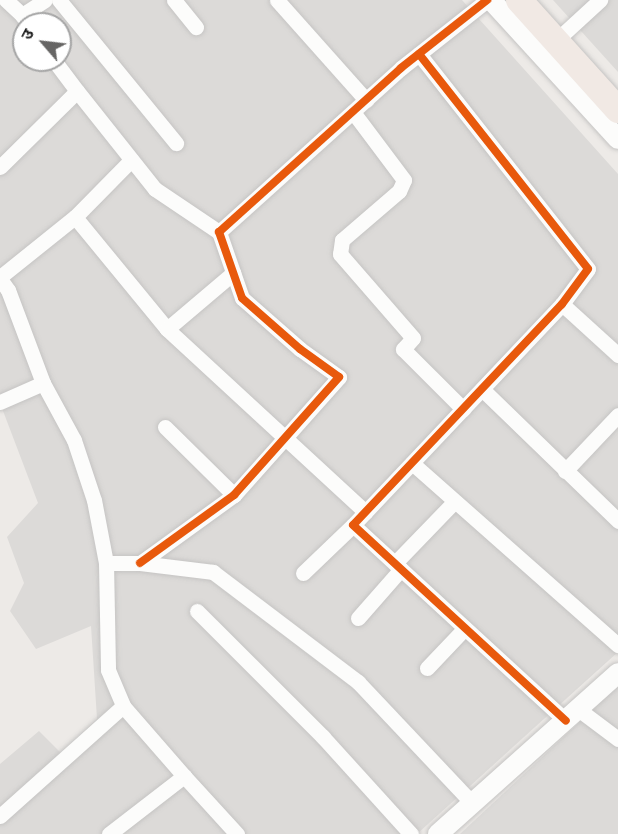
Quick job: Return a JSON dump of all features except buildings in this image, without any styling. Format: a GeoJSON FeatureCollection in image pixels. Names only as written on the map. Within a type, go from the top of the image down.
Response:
{"type":"FeatureCollection","features":[{"type":"Feature","properties":{"kind":"main road"},"geometry":{"type":"LineString","coordinates":[[519,0],[548,48],[618,110]]}},
{"type":"Feature","properties":{"kind":"street"},"geometry":{"type":"LineString","coordinates":[[6,0],[17,12]]}},
{"type":"Feature","properties":{"kind":"street"},"geometry":{"type":"LineString","coordinates":[[33,12],[45,0]]}},
{"type":"Feature","properties":{"kind":"street"},"geometry":{"type":"LineString","coordinates":[[59,0],[176,143]]}},
{"type":"Feature","properties":{"kind":"street"},"geometry":{"type":"LineString","coordinates":[[174,0],[196,27]]}},
{"type":"Feature","properties":{"kind":"street"},"geometry":{"type":"LineString","coordinates":[[277,0],[366,100]]}},
{"type":"Feature","properties":{"kind":"street"},"geometry":{"type":"LineString","coordinates":[[219,232],[419,54],[489,0],[548,48],[618,139]]}},
{"type":"Feature","properties":{"kind":"street"},"geometry":{"type":"LineString","coordinates":[[548,48],[600,0]]}},
{"type":"Feature","properties":{"kind":"street"},"geometry":{"type":"LineString","coordinates":[[303,573],[412,464],[562,304],[588,269],[419,54]]}},
{"type":"Feature","properties":{"kind":"street"},"geometry":{"type":"LineString","coordinates":[[63,72],[155,189],[219,232],[242,298],[300,349],[339,377],[234,495],[140,563]]}},
{"type":"Feature","properties":{"kind":"street"},"geometry":{"type":"LineString","coordinates":[[3,158],[77,91]]}},
{"type":"Feature","properties":{"kind":"street"},"geometry":{"type":"LineString","coordinates":[[353,112],[404,180],[399,191],[342,240],[340,254],[413,338],[403,349],[463,409]]}},
{"type":"Feature","properties":{"kind":"street"},"geometry":{"type":"LineString","coordinates":[[131,160],[75,217],[0,278],[8,290],[43,383],[74,440],[94,500],[106,563],[108,670],[123,706],[237,834]]}},
{"type":"Feature","properties":{"kind":"street"},"geometry":{"type":"LineString","coordinates":[[75,217],[167,329],[286,435],[365,512]]}},
{"type":"Feature","properties":{"kind":"street"},"geometry":{"type":"LineString","coordinates":[[167,329],[233,273]]}},
{"type":"Feature","properties":{"kind":"street"},"geometry":{"type":"LineString","coordinates":[[562,304],[618,355]]}},
{"type":"Feature","properties":{"kind":"street"},"geometry":{"type":"LineString","coordinates":[[0,402],[43,383]]}},
{"type":"Feature","properties":{"kind":"street"},"geometry":{"type":"LineString","coordinates":[[482,389],[618,521]]}},
{"type":"Feature","properties":{"kind":"street"},"geometry":{"type":"LineString","coordinates":[[565,471],[618,415]]}},
{"type":"Feature","properties":{"kind":"street"},"geometry":{"type":"LineString","coordinates":[[165,427],[234,495]]}},
{"type":"Feature","properties":{"kind":"street"},"geometry":{"type":"LineString","coordinates":[[412,464],[618,645]]}},
{"type":"Feature","properties":{"kind":"street"},"geometry":{"type":"LineString","coordinates":[[358,618],[398,566],[454,502]]}},
{"type":"Feature","properties":{"kind":"street"},"geometry":{"type":"LineString","coordinates":[[353,525],[465,628],[572,715],[618,739]]}},
{"type":"Feature","properties":{"kind":"street"},"geometry":{"type":"LineString","coordinates":[[106,563],[140,563],[213,572],[358,682],[473,804]]}},
{"type":"Feature","properties":{"kind":"street"},"geometry":{"type":"LineString","coordinates":[[197,611],[323,737],[411,834]]}},
{"type":"Feature","properties":{"kind":"street"},"geometry":{"type":"LineString","coordinates":[[427,668],[465,628]]}},
{"type":"Feature","properties":{"kind":"street"},"geometry":{"type":"LineString","coordinates":[[438,834],[618,673]]}},
{"type":"Feature","properties":{"kind":"street"},"geometry":{"type":"LineString","coordinates":[[0,816],[123,706]]}},
{"type":"Feature","properties":{"kind":"street"},"geometry":{"type":"LineString","coordinates":[[111,833],[184,776]]}},
{"type":"Feature","properties":{"kind":"shaded area"},"geometry":{"type":"Polygon","coordinates":[[[0,0],[462,0],[618,174],[618,652],[417,834],[0,834],[0,764],[39,731],[61,753],[97,719],[91,626],[36,649],[10,611],[24,583],[7,537],[38,503],[0,403],[0,0]]]}},
{"type":"Feature","properties":{"kind":"shaded area"},"geometry":{"type":"Polygon","coordinates":[[[553,0],[618,0],[618,72],[553,0]]]}},
{"type":"Feature","properties":{"kind":"shaded area"},"geometry":{"type":"Polygon","coordinates":[[[618,686],[618,834],[460,834],[618,686]]]}},
{"type":"Feature","properties":{"kind":"cycle path"},"geometry":{"type":"LineString","coordinates":[[140,563],[234,495],[339,377],[300,349],[242,298],[219,232],[401,68],[487,0]]}},
{"type":"Feature","properties":{"kind":"cycle path"},"geometry":{"type":"LineString","coordinates":[[419,54],[588,269],[562,304],[353,525],[566,721]]}}]}
